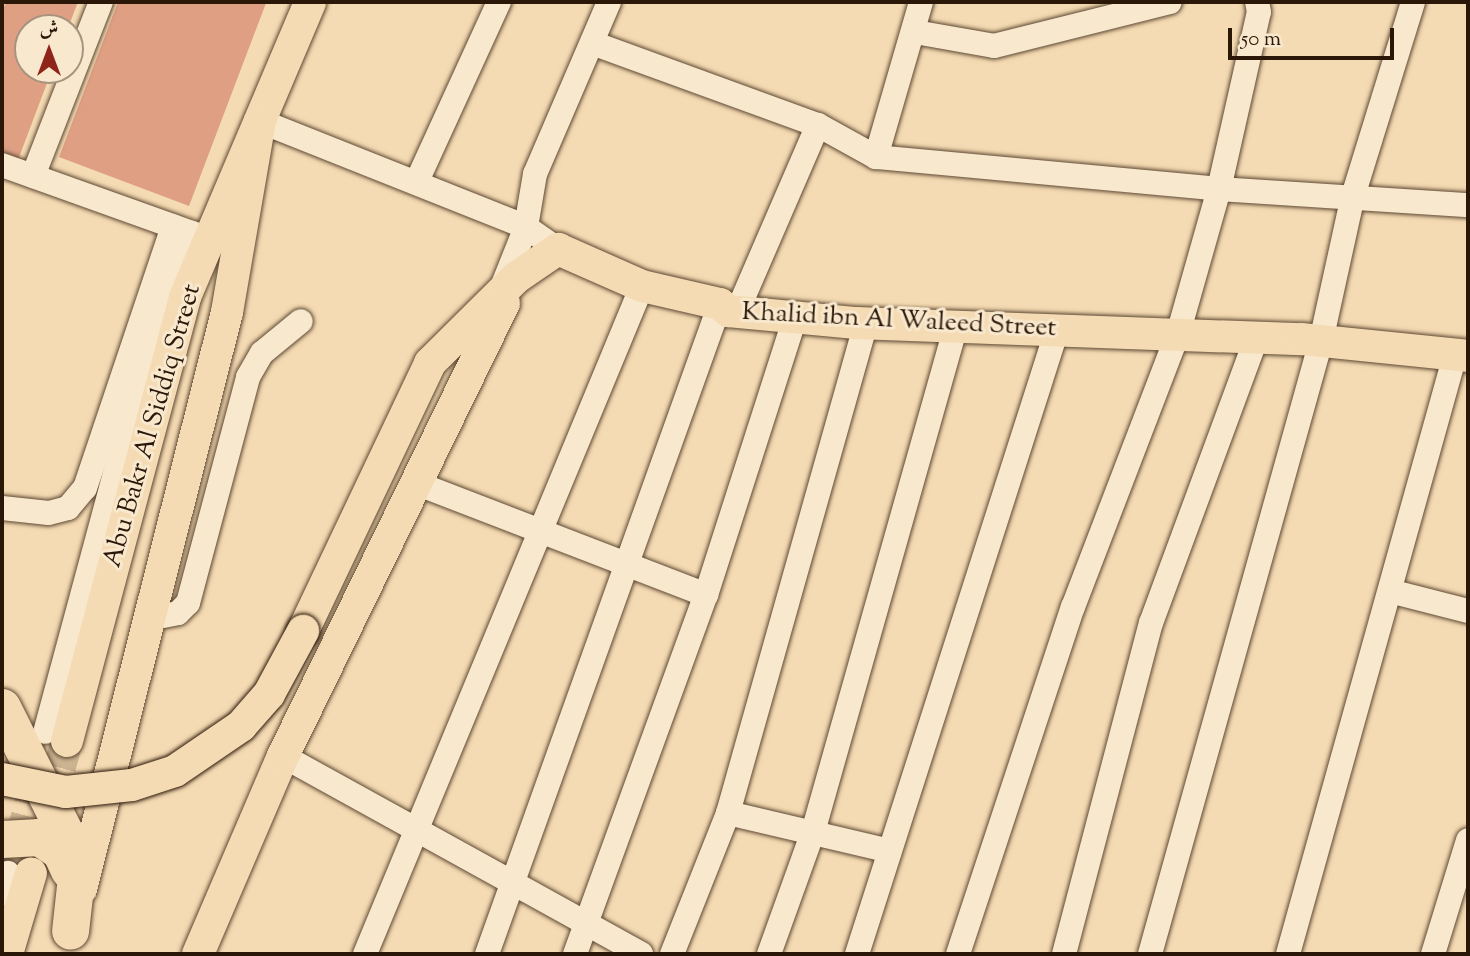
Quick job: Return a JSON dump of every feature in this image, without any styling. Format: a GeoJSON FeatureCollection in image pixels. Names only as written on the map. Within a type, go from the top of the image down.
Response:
{"type":"FeatureCollection","features":[{"type":"Feature","properties":{"kind":"highway"},"geometry":{"type":"LineString","coordinates":[[2,707],[15,773],[78,859],[67,942]]}},
{"type":"Feature","properties":{"kind":"highway"},"geometry":{"type":"LineString","coordinates":[[11,870],[39,837],[60,851],[70,873],[67,942]]}},
{"type":"Feature","properties":{"kind":"main road","name":"Abu Bakr Al Siddiq Street"},"geometry":{"type":"LineString","coordinates":[[56,737],[185,297],[310,2]]}},
{"type":"Feature","properties":{"kind":"main road"},"geometry":{"type":"LineString","coordinates":[[67,942],[153,618],[227,312],[260,121]]}},
{"type":"Feature","properties":{"kind":"main road"},"geometry":{"type":"LineString","coordinates":[[15,773],[66,792],[132,785],[175,771],[212,750],[241,726],[269,694],[303,631],[430,363],[508,287],[558,249]]}},
{"type":"Feature","properties":{"kind":"main road","name":"Khalid ibn Al Waleed Street"},"geometry":{"type":"LineString","coordinates":[[558,249],[642,286],[728,308],[795,317],[956,327],[1257,337],[1462,355]]}},
{"type":"Feature","properties":{"kind":"main road"},"geometry":{"type":"LineString","coordinates":[[198,954],[283,756],[508,287]]}},
{"type":"Feature","properties":{"kind":"main road"},"geometry":{"type":"LineString","coordinates":[[7,954],[11,870]]}},
{"type":"Feature","properties":{"kind":"street"},"geometry":{"type":"LineString","coordinates":[[33,176],[101,2]]}},
{"type":"Feature","properties":{"kind":"street"},"geometry":{"type":"LineString","coordinates":[[417,181],[499,2]]}},
{"type":"Feature","properties":{"kind":"street"},"geometry":{"type":"LineString","coordinates":[[508,287],[526,228],[535,174],[555,121],[594,44],[609,2]]}},
{"type":"Feature","properties":{"kind":"street"},"geometry":{"type":"LineString","coordinates":[[876,157],[915,32],[921,2]]}},
{"type":"Feature","properties":{"kind":"street"},"geometry":{"type":"LineString","coordinates":[[915,32],[994,46],[1170,2]]}},
{"type":"Feature","properties":{"kind":"street"},"geometry":{"type":"LineString","coordinates":[[958,954],[1073,607],[1178,334],[1219,189],[1259,12],[1257,2]]}},
{"type":"Feature","properties":{"kind":"street"},"geometry":{"type":"LineString","coordinates":[[1150,954],[1321,341],[1353,196],[1413,2]]}},
{"type":"Feature","properties":{"kind":"street"},"geometry":{"type":"LineString","coordinates":[[594,44],[818,125],[876,157],[1219,189],[1468,205]]}},
{"type":"Feature","properties":{"kind":"street"},"geometry":{"type":"LineString","coordinates":[[260,121],[417,181],[526,228],[558,249]]}},
{"type":"Feature","properties":{"kind":"street"},"geometry":{"type":"LineString","coordinates":[[486,954],[626,564],[728,308],[818,125]]}},
{"type":"Feature","properties":{"kind":"street"},"geometry":{"type":"LineString","coordinates":[[2,165],[192,233],[145,362],[56,737]]}},
{"type":"Feature","properties":{"kind":"street"},"geometry":{"type":"LineString","coordinates":[[2,508],[49,513],[68,508],[85,488],[173,226]]}},
{"type":"Feature","properties":{"kind":"street"},"geometry":{"type":"LineString","coordinates":[[365,954],[642,286]]}},
{"type":"Feature","properties":{"kind":"street"},"geometry":{"type":"LineString","coordinates":[[575,954],[706,595],[795,317]]}},
{"type":"Feature","properties":{"kind":"street"},"geometry":{"type":"LineString","coordinates":[[153,618],[178,613],[188,603],[248,377],[262,352],[301,321]]}},
{"type":"Feature","properties":{"kind":"street"},"geometry":{"type":"LineString","coordinates":[[671,954],[728,813],[866,323]]}},
{"type":"Feature","properties":{"kind":"street"},"geometry":{"type":"LineString","coordinates":[[769,954],[813,832],[956,327]]}},
{"type":"Feature","properties":{"kind":"street"},"geometry":{"type":"LineString","coordinates":[[857,954],[1057,330]]}},
{"type":"Feature","properties":{"kind":"street"},"geometry":{"type":"LineString","coordinates":[[1063,954],[1151,623],[1257,337]]}},
{"type":"Feature","properties":{"kind":"street"},"geometry":{"type":"LineString","coordinates":[[1288,954],[1390,591],[1462,355]]}},
{"type":"Feature","properties":{"kind":"street"},"geometry":{"type":"LineString","coordinates":[[416,483],[706,595]]}},
{"type":"Feature","properties":{"kind":"street"},"geometry":{"type":"LineString","coordinates":[[1390,591],[1468,611]]}},
{"type":"Feature","properties":{"kind":"street"},"geometry":{"type":"LineString","coordinates":[[283,756],[641,954]]}},
{"type":"Feature","properties":{"kind":"street"},"geometry":{"type":"LineString","coordinates":[[728,813],[890,851]]}},
{"type":"Feature","properties":{"kind":"street"},"geometry":{"type":"LineString","coordinates":[[1433,954],[1464,866],[1468,840]]}},
{"type":"Feature","properties":{"kind":"building"},"geometry":{"type":"Polygon","coordinates":[[[6,2],[78,2],[73,14],[14,14],[14,84],[47,84],[18,160],[2,154],[2,12],[6,2]]]}},
{"type":"Feature","properties":{"kind":"building"},"geometry":{"type":"Polygon","coordinates":[[[118,2],[272,2],[266,3],[189,206],[59,157],[118,2]]]}},
{"type":"Feature","properties":{"kind":"tunnel"},"geometry":{"type":"LineString","coordinates":[[47,814],[67,741]]}},
{"type":"Feature","properties":{"kind":"tunnel"},"geometry":{"type":"LineString","coordinates":[[8,873],[35,770]]}}]}
